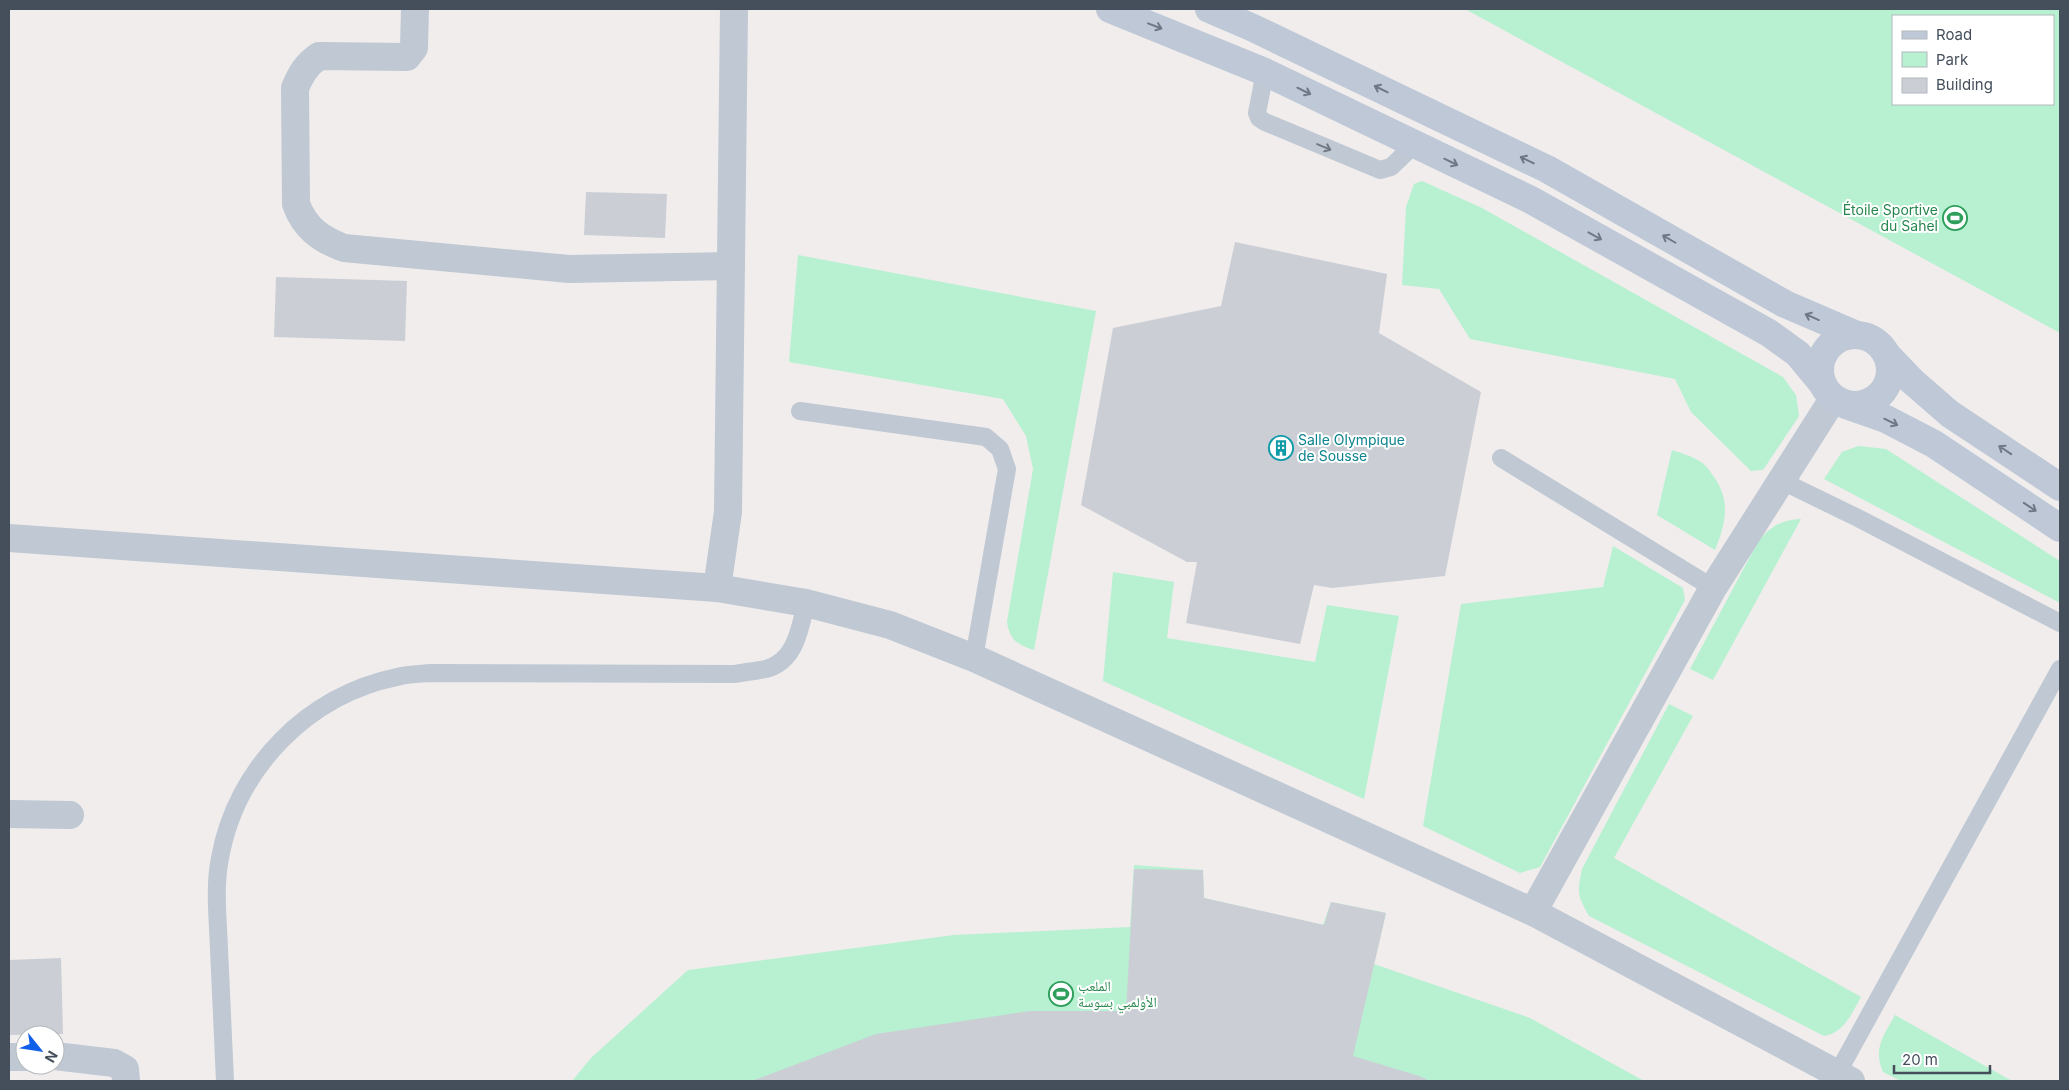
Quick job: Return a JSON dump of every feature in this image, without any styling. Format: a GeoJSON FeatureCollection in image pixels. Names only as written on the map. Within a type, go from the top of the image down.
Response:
{"type":"FeatureCollection","features":[{"type":"Feature","properties":{"kind":"main road"},"geometry":{"type":"LineString","coordinates":[[1110,9],[1265,72],[1531,200],[1769,333],[1798,354],[1834,396],[1886,419],[1934,444],[2060,528]]}},
{"type":"Feature","properties":{"kind":"main road"},"geometry":{"type":"LineString","coordinates":[[1209,9],[1260,31],[1546,169],[1785,304],[1857,335],[1869,338],[1879,344],[1912,381],[1950,414],[2060,487]]}},
{"type":"Feature","properties":{"kind":"main road"},"geometry":{"type":"LineString","coordinates":[[1857,335],[1845,336],[1835,341],[1826,350],[1821,360],[1820,372],[1834,396],[1863,405],[1879,397],[1886,388],[1890,376],[1890,365],[1886,354]]}},
{"type":"Feature","properties":{"kind":"street"},"geometry":{"type":"LineString","coordinates":[[416,9],[414,48],[406,57],[319,56],[308,63],[300,75],[295,88],[296,204],[301,217],[312,232],[324,240],[344,248],[570,269],[731,266]]}},
{"type":"Feature","properties":{"kind":"street"},"geometry":{"type":"LineString","coordinates":[[717,588],[728,512],[734,9]]}},
{"type":"Feature","properties":{"kind":"street"},"geometry":{"type":"LineString","coordinates":[[1534,912],[1713,588],[1834,396]]}},
{"type":"Feature","properties":{"kind":"street"},"geometry":{"type":"LineString","coordinates":[[9,538],[717,588],[806,603],[890,625],[974,658],[1534,912],[1844,1078]]}},
{"type":"Feature","properties":{"kind":"street"},"geometry":{"type":"LineString","coordinates":[[9,814],[70,816]]}},
{"type":"Feature","properties":{"kind":"street"},"geometry":{"type":"LineString","coordinates":[[65,1057],[114,1063],[125,1069],[126,1081]]}},
{"type":"Feature","properties":{"kind":"lane"},"geometry":{"type":"LineString","coordinates":[[1265,72],[1256,113],[1265,122],[1380,170],[1391,166],[1414,144]]}},
{"type":"Feature","properties":{"kind":"lane"},"geometry":{"type":"LineString","coordinates":[[800,411],[986,437],[1000,449],[1007,469],[974,658]]}},
{"type":"Feature","properties":{"kind":"lane"},"geometry":{"type":"LineString","coordinates":[[1501,458],[1713,588]]}},
{"type":"Feature","properties":{"kind":"lane"},"geometry":{"type":"LineString","coordinates":[[1782,481],[1858,518],[2060,623]]}},
{"type":"Feature","properties":{"kind":"lane"},"geometry":{"type":"LineString","coordinates":[[225,1081],[216,893],[219,859],[228,826],[241,795],[259,766],[275,747],[306,718],[334,700],[365,686],[398,676],[431,673],[735,674],[768,668],[787,657],[796,640],[806,603]]}},
{"type":"Feature","properties":{"kind":"lane"},"geometry":{"type":"LineString","coordinates":[[1844,1078],[2060,670]]}},
{"type":"Feature","properties":{"kind":"green space","name":"Étoile Sportive du Sahel"},"geometry":{"type":"Polygon","coordinates":[[[1465,9],[2060,9],[2060,333],[1465,9]]]}},
{"type":"Feature","properties":{"kind":"green space"},"geometry":{"type":"Polygon","coordinates":[[[1422,181],[1482,208],[1783,377],[1796,395],[1799,416],[1763,470],[1751,471],[1691,412],[1675,379],[1470,339],[1439,289],[1402,285],[1406,207],[1414,184],[1422,181]]]}},
{"type":"Feature","properties":{"kind":"green space"},"geometry":{"type":"Polygon","coordinates":[[[798,255],[1096,311],[1034,650],[1023,646],[1012,637],[1007,621],[1033,469],[1026,436],[1003,399],[789,362],[798,255]]]}},
{"type":"Feature","properties":{"kind":"green space"},"geometry":{"type":"Polygon","coordinates":[[[1858,446],[1886,449],[2060,561],[2060,603],[1824,479],[1842,452],[1858,446]]]}},
{"type":"Feature","properties":{"kind":"green space"},"geometry":{"type":"Polygon","coordinates":[[[1672,450],[1698,460],[1713,475],[1721,489],[1724,498],[1725,515],[1715,550],[1657,515],[1672,450]]]}},
{"type":"Feature","properties":{"kind":"green space"},"geometry":{"type":"Polygon","coordinates":[[[1801,519],[1713,680],[1690,669],[1759,540],[1777,525],[1801,519]]]}},
{"type":"Feature","properties":{"kind":"green space"},"geometry":{"type":"Polygon","coordinates":[[[1613,546],[1683,588],[1685,600],[1540,867],[1520,873],[1423,826],[1461,604],[1603,587],[1613,546]]]}},
{"type":"Feature","properties":{"kind":"green space"},"geometry":{"type":"Polygon","coordinates":[[[1113,572],[1174,582],[1167,638],[1315,662],[1327,605],[1399,616],[1364,799],[1103,681],[1113,572]]]}},
{"type":"Feature","properties":{"kind":"green space"},"geometry":{"type":"Polygon","coordinates":[[[1669,704],[1693,716],[1614,858],[1861,997],[1851,1016],[1837,1031],[1824,1036],[1589,916],[1582,903],[1579,894],[1579,884],[1582,869],[1669,704]]]}},
{"type":"Feature","properties":{"kind":"green space","name":"الملعب الأولمبي بسوسة"},"geometry":{"type":"Polygon","coordinates":[[[1134,865],[1203,870],[1204,898],[1323,925],[1331,902],[1386,913],[1374,964],[1530,1018],[1644,1081],[572,1081],[591,1058],[688,970],[954,935],[1130,927],[1134,865]]]}},
{"type":"Feature","properties":{"kind":"green space"},"geometry":{"type":"Polygon","coordinates":[[[1895,1015],[2012,1081],[1901,1081],[1883,1072],[1880,1064],[1879,1049],[1883,1036],[1895,1015]]]}},
{"type":"Feature","properties":{"kind":"building"},"geometry":{"type":"Polygon","coordinates":[[[586,192],[667,194],[665,238],[584,235],[586,192]]]}},
{"type":"Feature","properties":{"kind":"building","name":"Salle Olympique de Sousse"},"geometry":{"type":"Polygon","coordinates":[[[1235,242],[1387,274],[1379,333],[1481,392],[1445,576],[1332,588],[1314,585],[1300,644],[1186,623],[1197,562],[1187,562],[1081,505],[1113,328],[1221,306],[1235,242]]]}},
{"type":"Feature","properties":{"kind":"building"},"geometry":{"type":"Polygon","coordinates":[[[276,277],[407,281],[405,341],[274,337],[276,277]]]}},
{"type":"Feature","properties":{"kind":"building"},"geometry":{"type":"Polygon","coordinates":[[[1134,869],[1203,870],[1204,898],[1324,925],[1331,902],[1386,913],[1353,1056],[1430,1081],[752,1081],[876,1034],[1030,1011],[1126,1011],[1134,869]]]}},
{"type":"Feature","properties":{"kind":"building"},"geometry":{"type":"Polygon","coordinates":[[[61,958],[63,1025],[15,1025],[15,1035],[9,1035],[9,960],[61,958]]]}},
{"type":"Feature","properties":{"kind":"place","name":"Étoile Sportive du Sahel"},"geometry":{"type":"Point","coordinates":[1955,218]}},
{"type":"Feature","properties":{"kind":"place","name":"Salle Olympique de Sousse"},"geometry":{"type":"Point","coordinates":[1281,448]}},
{"type":"Feature","properties":{"kind":"place","name":"الملعب الأولمبي بسوسة"},"geometry":{"type":"Point","coordinates":[1061,994]}}]}
